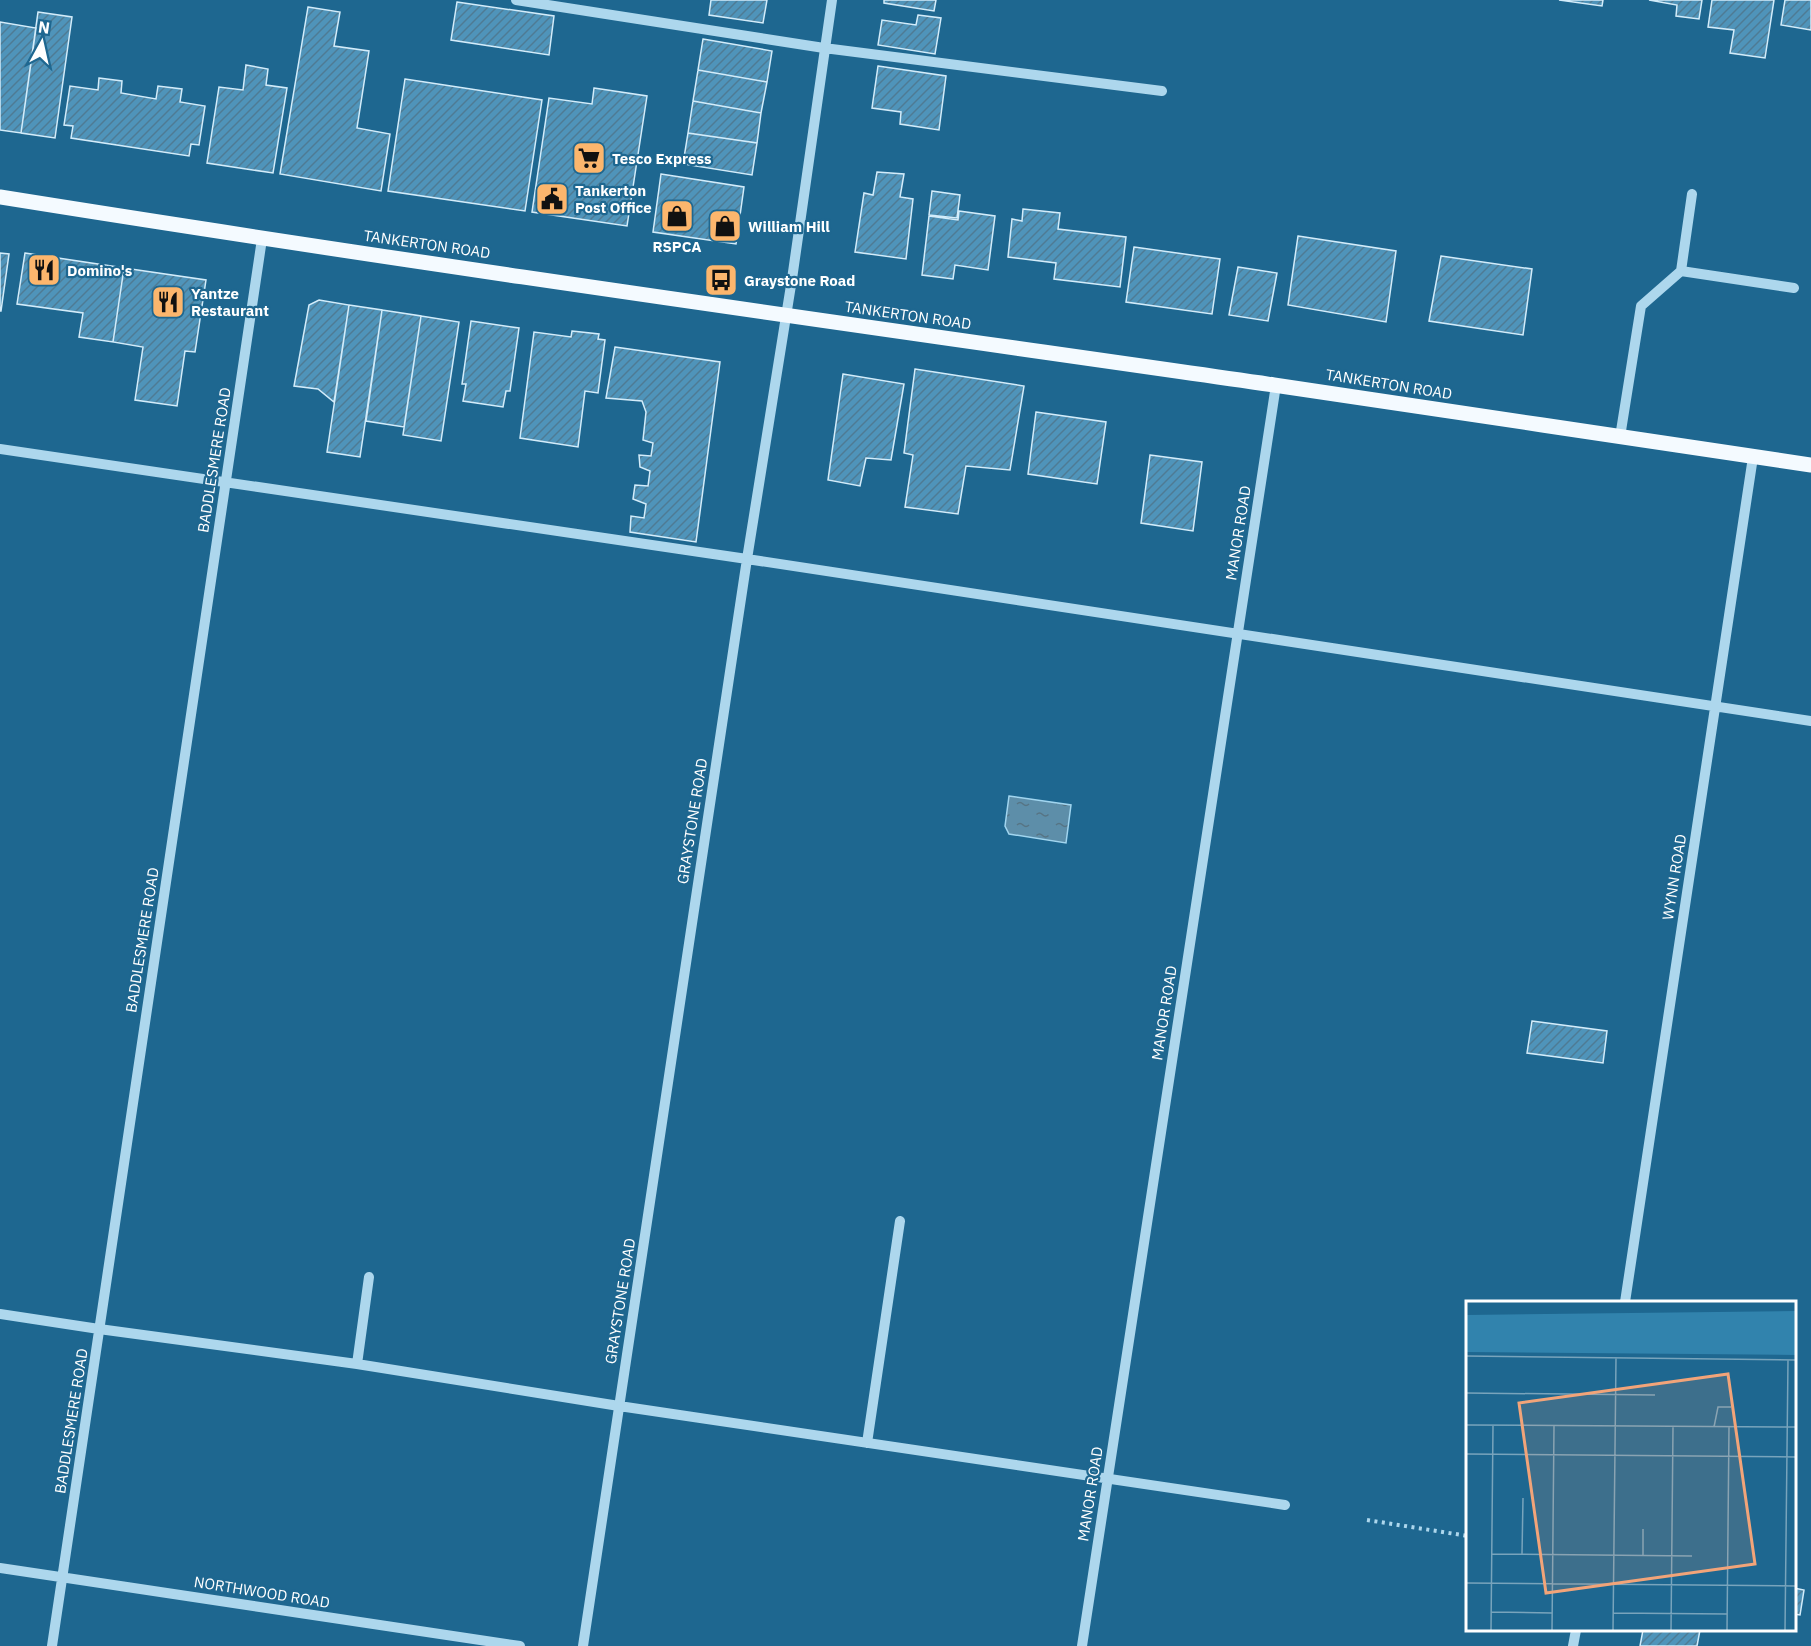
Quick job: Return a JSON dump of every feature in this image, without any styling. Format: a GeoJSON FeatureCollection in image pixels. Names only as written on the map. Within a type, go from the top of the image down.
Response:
{"type":"FeatureCollection","features":[{"type":"Feature","properties":{"kind":"main road","name":"TANKERTON ROAD"},"geometry":{"type":"LineString","coordinates":[[0,197],[262,239],[1276,385],[1811,465]]}},
{"type":"Feature","properties":{"kind":"street"},"geometry":{"type":"LineString","coordinates":[[516,0],[824,48],[1162,91]]}},
{"type":"Feature","properties":{"kind":"street","name":"GRAYSTONE ROAD"},"geometry":{"type":"LineString","coordinates":[[583,1646],[747,559],[787,316],[832,0]]}},
{"type":"Feature","properties":{"kind":"street"},"geometry":{"type":"LineString","coordinates":[[1620,437],[1641,306],[1681,271],[1692,194]]}},
{"type":"Feature","properties":{"kind":"street","name":"BADDLESMERE ROAD"},"geometry":{"type":"LineString","coordinates":[[52,1646],[262,239]]}},
{"type":"Feature","properties":{"kind":"street"},"geometry":{"type":"LineString","coordinates":[[1681,271],[1794,288]]}},
{"type":"Feature","properties":{"kind":"street","name":"MANOR ROAD"},"geometry":{"type":"LineString","coordinates":[[1082,1646],[1276,385]]}},
{"type":"Feature","properties":{"kind":"street"},"geometry":{"type":"LineString","coordinates":[[0,449],[1811,720]]}},
{"type":"Feature","properties":{"kind":"street","name":"WYNN ROAD"},"geometry":{"type":"LineString","coordinates":[[1625,1301],[1753,456]]}},
{"type":"Feature","properties":{"kind":"street"},"geometry":{"type":"LineString","coordinates":[[867,1443],[900,1221]]}},
{"type":"Feature","properties":{"kind":"street"},"geometry":{"type":"LineString","coordinates":[[357,1364],[369,1277]]}},
{"type":"Feature","properties":{"kind":"street"},"geometry":{"type":"LineString","coordinates":[[0,1314],[357,1364],[619,1406],[1286,1505]]}},
{"type":"Feature","properties":{"kind":"street","name":"NORTHWOOD ROAD"},"geometry":{"type":"LineString","coordinates":[[0,1568],[520,1646]]}},
{"type":"Feature","properties":{"kind":"street"},"geometry":{"type":"LineString","coordinates":[[1573,1646],[1576,1631]]}},
{"type":"Feature","properties":{"kind":"path"},"geometry":{"type":"LineString","coordinates":[[1367,1520],[1466,1536]]}},
{"type":"Feature","properties":{"kind":"water"},"geometry":{"type":"Polygon","coordinates":[[[1009,796],[1071,805],[1066,843],[1009,834],[1005,826],[1009,796]]]}},
{"type":"Feature","properties":{"kind":"building"},"geometry":{"type":"Polygon","coordinates":[[[711,0],[767,0],[763,23],[709,15],[711,0]]]}},
{"type":"Feature","properties":{"kind":"building"},"geometry":{"type":"Polygon","coordinates":[[[884,0],[936,0],[934,11],[884,3],[884,0]]]}},
{"type":"Feature","properties":{"kind":"building"},"geometry":{"type":"Polygon","coordinates":[[[1559,0],[1603,0],[1602,6],[1559,0]]]}},
{"type":"Feature","properties":{"kind":"building"},"geometry":{"type":"Polygon","coordinates":[[[1649,0],[1702,0],[1699,19],[1676,16],[1677,5],[1649,0]]]}},
{"type":"Feature","properties":{"kind":"building"},"geometry":{"type":"Polygon","coordinates":[[[1712,0],[1774,0],[1765,58],[1730,53],[1734,30],[1708,27],[1712,0]]]}},
{"type":"Feature","properties":{"kind":"building"},"geometry":{"type":"Polygon","coordinates":[[[1785,0],[1811,0],[1811,30],[1781,25],[1785,0]]]}},
{"type":"Feature","properties":{"kind":"building"},"geometry":{"type":"Polygon","coordinates":[[[457,2],[554,16],[549,55],[451,40],[457,2]]]}},
{"type":"Feature","properties":{"kind":"building"},"geometry":{"type":"Polygon","coordinates":[[[308,7],[340,12],[334,46],[369,51],[357,128],[390,134],[381,191],[280,174],[308,7]]]}},
{"type":"Feature","properties":{"kind":"building"},"geometry":{"type":"Polygon","coordinates":[[[38,12],[72,17],[55,138],[21,133],[38,12]]]}},
{"type":"Feature","properties":{"kind":"building"},"geometry":{"type":"Polygon","coordinates":[[[918,15],[941,18],[935,54],[878,45],[882,20],[916,25],[918,15]]]}},
{"type":"Feature","properties":{"kind":"building"},"geometry":{"type":"Polygon","coordinates":[[[0,22],[36,28],[21,133],[0,130],[0,22]]]}},
{"type":"Feature","properties":{"kind":"building"},"geometry":{"type":"Polygon","coordinates":[[[703,39],[772,51],[767,82],[698,70],[703,39]]]}},
{"type":"Feature","properties":{"kind":"building"},"geometry":{"type":"Polygon","coordinates":[[[246,65],[268,69],[266,85],[287,88],[273,173],[207,163],[219,87],[243,90],[246,65]]]}},
{"type":"Feature","properties":{"kind":"building"},"geometry":{"type":"Polygon","coordinates":[[[878,66],[946,76],[939,130],[900,124],[901,112],[872,108],[878,66]]]}},
{"type":"Feature","properties":{"kind":"building"},"geometry":{"type":"Polygon","coordinates":[[[698,70],[767,82],[761,113],[693,101],[698,70]]]}},
{"type":"Feature","properties":{"kind":"building"},"geometry":{"type":"Polygon","coordinates":[[[99,78],[122,81],[121,93],[156,99],[158,86],[182,89],[180,102],[205,106],[199,145],[191,144],[189,156],[71,138],[73,126],[64,125],[70,86],[98,90],[99,78]]]}},
{"type":"Feature","properties":{"kind":"building"},"geometry":{"type":"Polygon","coordinates":[[[405,79],[542,100],[525,211],[388,191],[405,79]]]}},
{"type":"Feature","properties":{"kind":"building","name":"Tesco Express"},"geometry":{"type":"Polygon","coordinates":[[[594,88],[647,96],[627,226],[532,212],[549,98],[592,104],[594,88]]]}},
{"type":"Feature","properties":{"kind":"building"},"geometry":{"type":"Polygon","coordinates":[[[693,101],[761,113],[757,143],[688,133],[693,101]]]}},
{"type":"Feature","properties":{"kind":"building"},"geometry":{"type":"Polygon","coordinates":[[[688,133],[757,143],[752,175],[683,164],[688,133]]]}},
{"type":"Feature","properties":{"kind":"building"},"geometry":{"type":"Polygon","coordinates":[[[877,172],[904,174],[900,197],[913,199],[906,259],[855,252],[864,193],[873,195],[877,172]]]}},
{"type":"Feature","properties":{"kind":"building"},"geometry":{"type":"Polygon","coordinates":[[[661,174],[744,187],[736,244],[653,232],[661,174]]]}},
{"type":"Feature","properties":{"kind":"building"},"geometry":{"type":"Polygon","coordinates":[[[932,191],[960,195],[957,218],[929,215],[932,191]]]}},
{"type":"Feature","properties":{"kind":"building"},"geometry":{"type":"Polygon","coordinates":[[[1023,209],[1060,213],[1058,229],[1126,237],[1120,287],[1054,279],[1056,263],[1008,257],[1012,219],[1022,221],[1023,209]]]}},
{"type":"Feature","properties":{"kind":"building"},"geometry":{"type":"Polygon","coordinates":[[[959,211],[995,216],[988,270],[955,265],[953,279],[922,275],[929,216],[958,220],[959,211]]]}},
{"type":"Feature","properties":{"kind":"building"},"geometry":{"type":"Polygon","coordinates":[[[1298,236],[1396,251],[1386,322],[1288,305],[1298,236]]]}},
{"type":"Feature","properties":{"kind":"building"},"geometry":{"type":"Polygon","coordinates":[[[1134,247],[1220,259],[1212,314],[1126,302],[1134,247]]]}},
{"type":"Feature","properties":{"kind":"building"},"geometry":{"type":"Polygon","coordinates":[[[0,253],[9,254],[1,311],[0,311],[0,253]]]}},
{"type":"Feature","properties":{"kind":"building"},"geometry":{"type":"Polygon","coordinates":[[[25,253],[124,268],[113,342],[79,337],[83,313],[17,304],[25,253]]]}},
{"type":"Feature","properties":{"kind":"building"},"geometry":{"type":"Polygon","coordinates":[[[1441,256],[1532,269],[1523,335],[1429,321],[1441,256]]]}},
{"type":"Feature","properties":{"kind":"building"},"geometry":{"type":"Polygon","coordinates":[[[1238,267],[1277,273],[1268,321],[1229,315],[1238,267]]]}},
{"type":"Feature","properties":{"kind":"building"},"geometry":{"type":"Polygon","coordinates":[[[124,268],[206,280],[195,352],[185,351],[177,406],[135,400],[143,347],[113,342],[124,268]]]}},
{"type":"Feature","properties":{"kind":"building"},"geometry":{"type":"Polygon","coordinates":[[[319,300],[349,305],[334,402],[318,389],[294,386],[309,305],[319,300]]]}},
{"type":"Feature","properties":{"kind":"building"},"geometry":{"type":"Polygon","coordinates":[[[349,305],[382,310],[360,457],[327,452],[349,305]]]}},
{"type":"Feature","properties":{"kind":"building"},"geometry":{"type":"Polygon","coordinates":[[[382,310],[421,316],[404,427],[366,421],[382,310]]]}},
{"type":"Feature","properties":{"kind":"building"},"geometry":{"type":"Polygon","coordinates":[[[421,316],[459,322],[441,441],[403,435],[421,316]]]}},
{"type":"Feature","properties":{"kind":"building"},"geometry":{"type":"Polygon","coordinates":[[[471,321],[519,328],[510,391],[506,391],[503,407],[463,401],[466,384],[462,384],[471,321]]]}},
{"type":"Feature","properties":{"kind":"building"},"geometry":{"type":"Polygon","coordinates":[[[572,331],[599,334],[598,339],[605,340],[598,393],[585,391],[578,447],[520,438],[534,332],[571,337],[572,331]]]}},
{"type":"Feature","properties":{"kind":"building"},"geometry":{"type":"Polygon","coordinates":[[[615,347],[720,362],[696,542],[630,532],[631,516],[644,518],[646,504],[633,499],[635,485],[648,486],[650,471],[640,467],[639,455],[651,456],[653,443],[643,440],[646,412],[642,401],[606,398],[615,347]]]}},
{"type":"Feature","properties":{"kind":"building"},"geometry":{"type":"Polygon","coordinates":[[[915,369],[1024,386],[1010,470],[966,466],[958,514],[905,507],[913,455],[904,453],[915,369]]]}},
{"type":"Feature","properties":{"kind":"building"},"geometry":{"type":"Polygon","coordinates":[[[843,374],[904,384],[891,460],[866,458],[860,486],[828,480],[843,374]]]}},
{"type":"Feature","properties":{"kind":"building"},"geometry":{"type":"Polygon","coordinates":[[[1036,412],[1106,422],[1097,484],[1028,474],[1036,412]]]}},
{"type":"Feature","properties":{"kind":"building"},"geometry":{"type":"Polygon","coordinates":[[[1150,455],[1202,462],[1193,531],[1141,523],[1150,455]]]}},
{"type":"Feature","properties":{"kind":"building"},"geometry":{"type":"Polygon","coordinates":[[[1532,1021],[1607,1031],[1603,1063],[1527,1053],[1532,1021]]]}},
{"type":"Feature","properties":{"kind":"building"},"geometry":{"type":"Polygon","coordinates":[[[1796,1588],[1804,1590],[1800,1615],[1796,1614],[1796,1588]]]}},
{"type":"Feature","properties":{"kind":"building"},"geometry":{"type":"Polygon","coordinates":[[[1643,1631],[1700,1631],[1697,1646],[1640,1646],[1643,1631]]]}},
{"type":"Feature","properties":{"kind":"place","name":"Tesco Express"},"geometry":{"type":"Point","coordinates":[589,158]}},
{"type":"Feature","properties":{"kind":"place","name":"Tankerton Post Office"},"geometry":{"type":"Point","coordinates":[552,199]}},
{"type":"Feature","properties":{"kind":"place","name":"RSPCA"},"geometry":{"type":"Point","coordinates":[677,216]}},
{"type":"Feature","properties":{"kind":"place","name":"William Hill"},"geometry":{"type":"Point","coordinates":[725,226]}},
{"type":"Feature","properties":{"kind":"place","name":"Domino's"},"geometry":{"type":"Point","coordinates":[44,270]}},
{"type":"Feature","properties":{"kind":"place","name":"Graystone Road"},"geometry":{"type":"Point","coordinates":[721,280]}},
{"type":"Feature","properties":{"kind":"place","name":"Yantze Restaurant"},"geometry":{"type":"Point","coordinates":[168,302]}}]}
